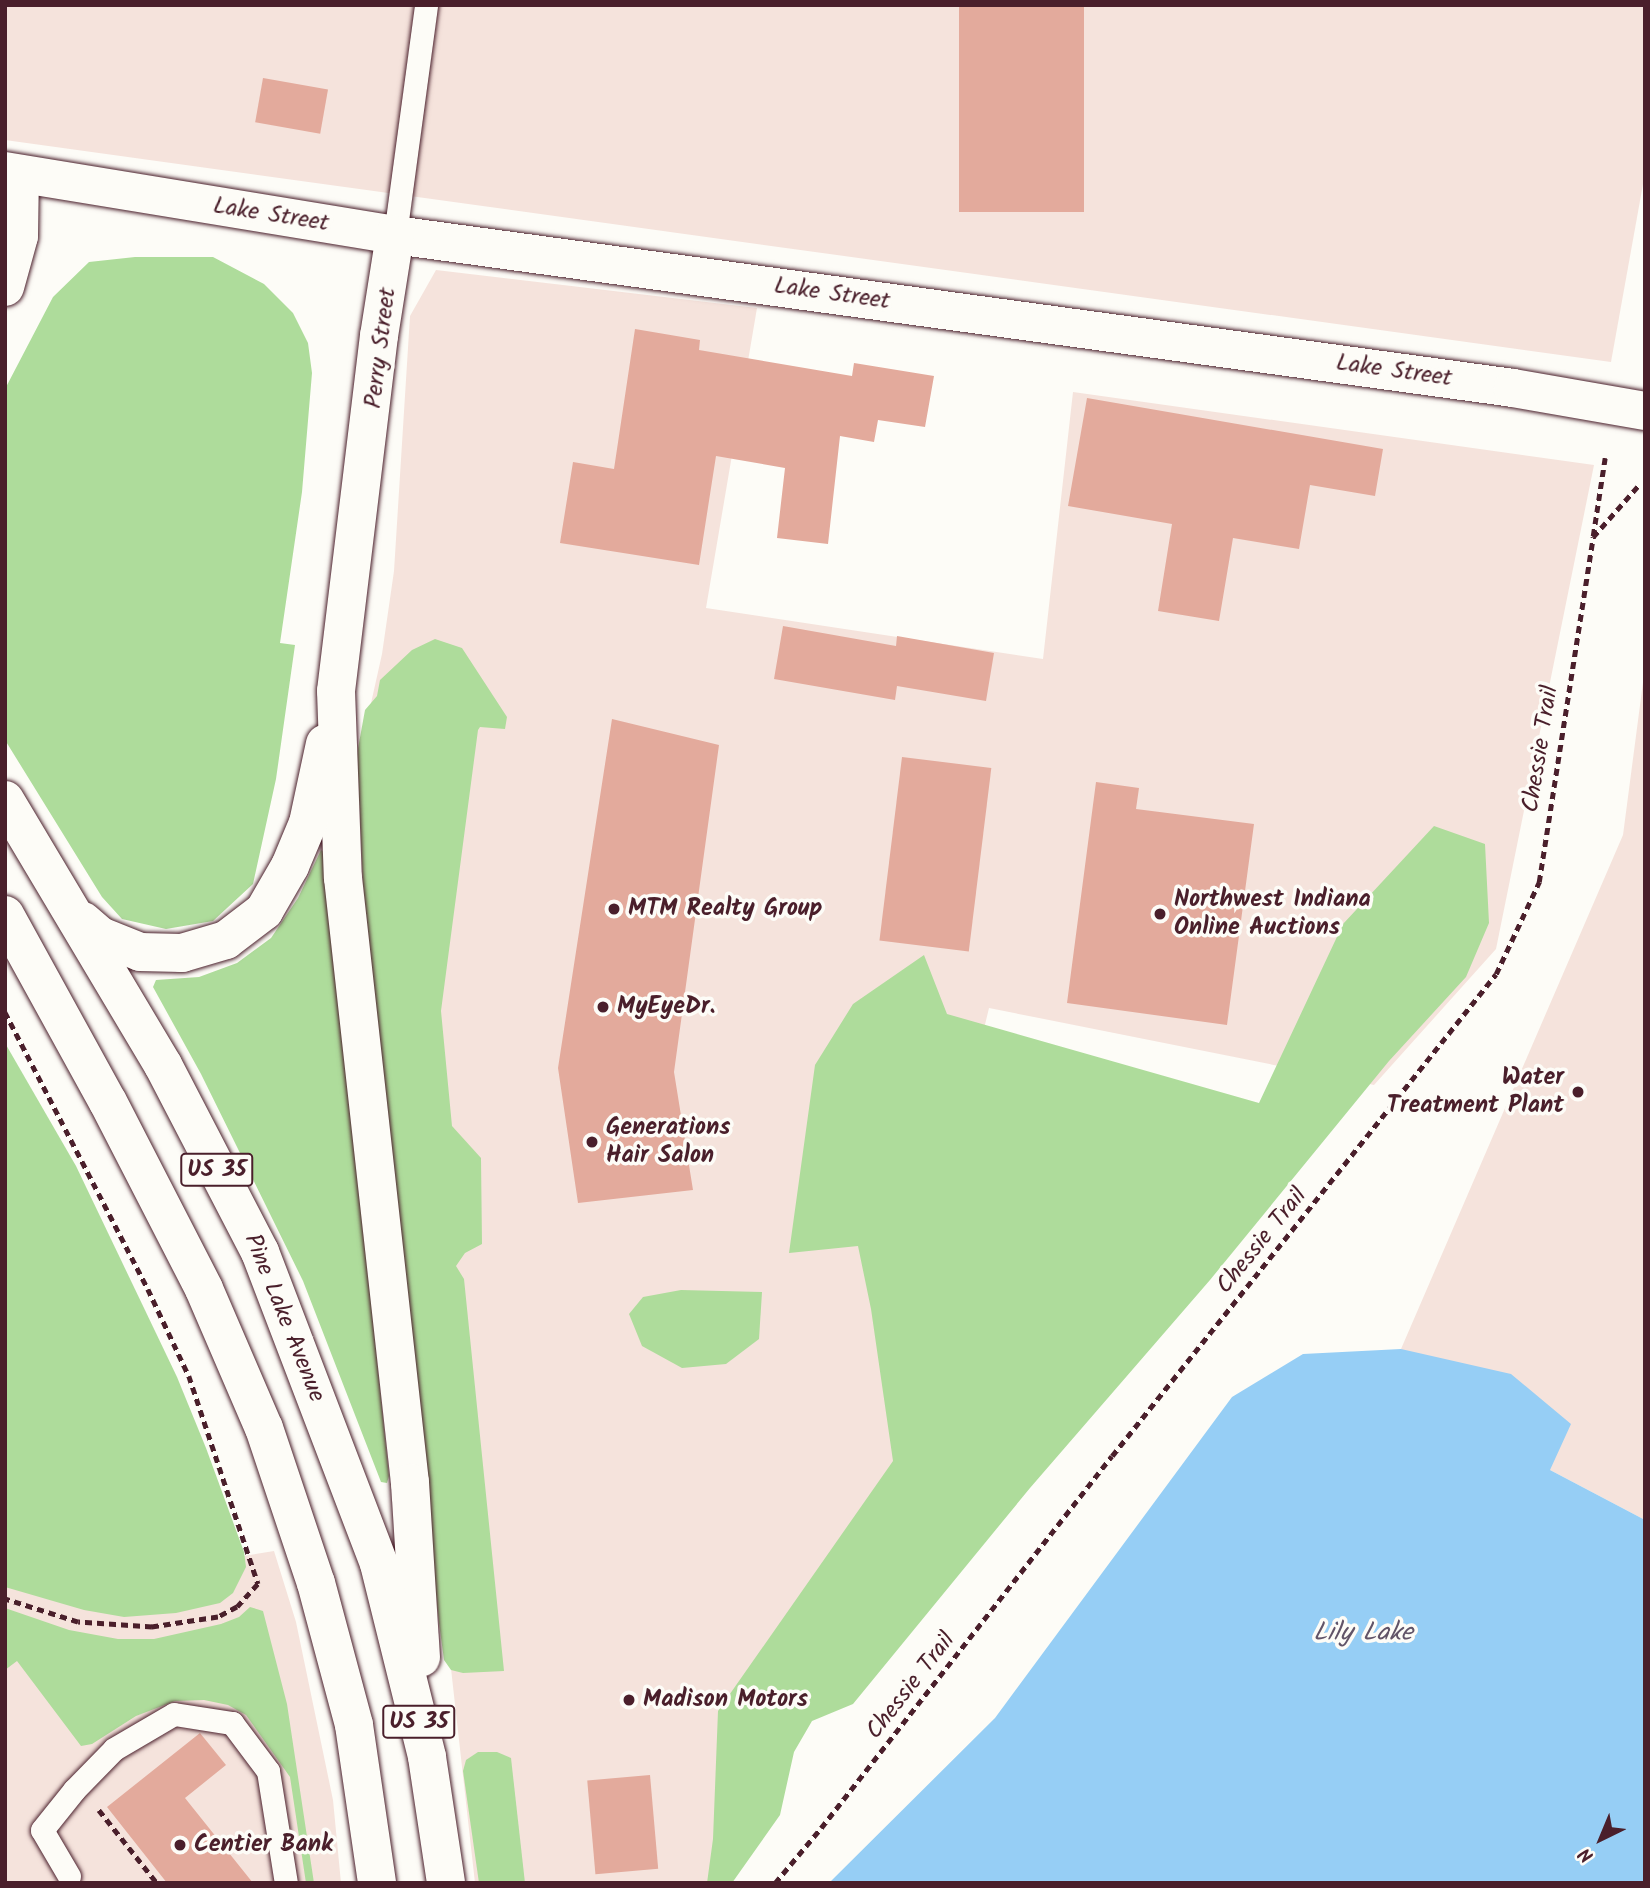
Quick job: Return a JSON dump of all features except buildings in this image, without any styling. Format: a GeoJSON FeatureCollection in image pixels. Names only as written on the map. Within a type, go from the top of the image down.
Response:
{"type":"FeatureCollection","features":[{"type":"Feature","properties":{"kind":"main road","name":"Lake Street"},"geometry":{"type":"LineString","coordinates":[[13,172],[395,235],[1513,388],[1645,411]]}},
{"type":"Feature","properties":{"kind":"main road"},"geometry":{"type":"LineString","coordinates":[[5,287],[19,236],[13,172]]}},
{"type":"Feature","properties":{"kind":"main road","name":"Perry Street"},"geometry":{"type":"LineString","coordinates":[[336,691],[379,336],[395,235]]}},
{"type":"Feature","properties":{"kind":"main road"},"geometry":{"type":"LineString","coordinates":[[76,914],[100,936],[140,952],[183,953],[226,940],[264,911],[290,866],[308,823],[336,691]]}},
{"type":"Feature","properties":{"kind":"main road"},"geometry":{"type":"LineString","coordinates":[[336,691],[343,878],[410,1483],[427,1757]]}},
{"type":"Feature","properties":{"kind":"main road","name":"Pine Lake Avenue"},"geometry":{"type":"LineString","coordinates":[[5,800],[76,914],[163,1065],[260,1252],[379,1564],[427,1757],[446,1883]]}},
{"type":"Feature","properties":{"kind":"main road","name":"US 35"},"geometry":{"type":"LineString","coordinates":[[5,915],[108,1101],[204,1289],[264,1428],[316,1583],[354,1725],[377,1883]]}},
{"type":"Feature","properties":{"kind":"lane","name":"Perry Street"},"geometry":{"type":"LineString","coordinates":[[395,235],[426,5]]}},
{"type":"Feature","properties":{"kind":"lane"},"geometry":{"type":"LineString","coordinates":[[69,1876],[42,1830],[79,1785],[114,1749],[174,1714],[232,1723],[268,1772],[286,1883]]}},
{"type":"Feature","properties":{"kind":"path","name":"Chessie Trail"},"geometry":{"type":"LineString","coordinates":[[775,1883],[1496,974],[1539,882],[1605,458]]}},
{"type":"Feature","properties":{"kind":"path"},"geometry":{"type":"LineString","coordinates":[[1592,537],[1637,486]]}},
{"type":"Feature","properties":{"kind":"path"},"geometry":{"type":"LineString","coordinates":[[5,1012],[148,1289],[189,1376],[258,1584],[237,1607],[218,1617],[152,1627],[78,1622],[5,1599]]}},
{"type":"Feature","properties":{"kind":"path"},"geometry":{"type":"LineString","coordinates":[[79,1785],[157,1883]]}},
{"type":"Feature","properties":{"kind":"shaded area"},"geometry":{"type":"Polygon","coordinates":[[[5,5],[1645,5],[1645,173],[1611,362],[5,140],[5,5]]]}},
{"type":"Feature","properties":{"kind":"shaded area"},"geometry":{"type":"Polygon","coordinates":[[[436,270],[757,308],[706,608],[1043,659],[1073,392],[1594,465],[1496,949],[1374,1085],[989,1008],[905,1357],[887,1518],[719,1883],[475,1883],[415,1347],[363,739],[382,654],[394,571],[410,316],[436,270]]]}},
{"type":"Feature","properties":{"kind":"shaded area","name":"Water Treatment Plant"},"geometry":{"type":"Polygon","coordinates":[[[1645,667],[1645,1520],[1550,1470],[1401,1349],[1623,835],[1645,667]]]}},
{"type":"Feature","properties":{"kind":"shaded area"},"geometry":{"type":"Polygon","coordinates":[[[274,1551],[296,1622],[333,1800],[341,1883],[5,1883],[5,1564],[132,1574],[274,1551]]]}},
{"type":"Feature","properties":{"kind":"green space"},"geometry":{"type":"Polygon","coordinates":[[[135,257],[213,257],[264,284],[293,313],[308,343],[312,373],[302,492],[280,643],[295,645],[276,779],[253,884],[213,921],[166,929],[122,919],[102,897],[5,740],[5,389],[53,297],[89,262],[135,257]]]}},
{"type":"Feature","properties":{"kind":"green space"},"geometry":{"type":"Polygon","coordinates":[[[435,639],[462,648],[507,717],[505,729],[480,727],[478,730],[441,1011],[452,1126],[481,1158],[482,1244],[465,1253],[456,1266],[464,1279],[504,1671],[463,1673],[451,1670],[444,1660],[439,1623],[363,884],[357,754],[365,710],[377,696],[380,680],[412,650],[435,639]]]}},
{"type":"Feature","properties":{"kind":"green space"},"geometry":{"type":"Polygon","coordinates":[[[1434,826],[1485,844],[1489,923],[1466,977],[1389,1061],[1210,1280],[1030,1488],[853,1704],[812,1721],[794,1752],[780,1815],[732,1883],[707,1883],[713,1839],[718,1711],[893,1461],[871,1309],[858,1246],[789,1253],[815,1065],[853,1004],[924,955],[947,1014],[1259,1103],[1343,924],[1434,826]]]}},
{"type":"Feature","properties":{"kind":"green space"},"geometry":{"type":"Polygon","coordinates":[[[321,850],[325,853],[389,1476],[387,1483],[381,1482],[303,1281],[201,1074],[153,987],[156,980],[199,977],[237,963],[271,938],[298,898],[321,850]]]}},
{"type":"Feature","properties":{"kind":"green space"},"geometry":{"type":"Polygon","coordinates":[[[5,1043],[76,1166],[177,1377],[206,1448],[244,1552],[246,1567],[233,1593],[220,1603],[176,1613],[124,1617],[84,1610],[5,1587],[5,1043]]]}},
{"type":"Feature","properties":{"kind":"green space"},"geometry":{"type":"Polygon","coordinates":[[[681,1290],[762,1292],[759,1339],[726,1364],[682,1368],[642,1346],[629,1314],[643,1297],[681,1290]]]}},
{"type":"Feature","properties":{"kind":"green space"},"geometry":{"type":"Polygon","coordinates":[[[250,1607],[263,1611],[287,1704],[314,1883],[306,1883],[290,1777],[246,1715],[228,1705],[204,1700],[175,1701],[136,1716],[92,1744],[81,1746],[17,1661],[5,1670],[5,1608],[69,1630],[118,1639],[154,1639],[221,1624],[239,1617],[250,1607]]]}},
{"type":"Feature","properties":{"kind":"green space"},"geometry":{"type":"Polygon","coordinates":[[[478,1752],[497,1752],[511,1758],[525,1883],[479,1883],[463,1771],[466,1760],[478,1752]]]}},
{"type":"Feature","properties":{"kind":"water","name":"Lily Lake"},"geometry":{"type":"Polygon","coordinates":[[[1401,1349],[1511,1374],[1571,1424],[1550,1470],[1645,1520],[1645,1883],[829,1883],[995,1718],[1232,1397],[1303,1354],[1401,1349]]]}},
{"type":"Feature","properties":{"kind":"place","name":"MTM Realty Group"},"geometry":{"type":"Point","coordinates":[614,909]}},
{"type":"Feature","properties":{"kind":"place","name":"Northwest Indiana Online Auctions"},"geometry":{"type":"Point","coordinates":[1160,914]}},
{"type":"Feature","properties":{"kind":"place","name":"MyEyeDr."},"geometry":{"type":"Point","coordinates":[603,1007]}},
{"type":"Feature","properties":{"kind":"place","name":"Water Treatment Plant"},"geometry":{"type":"Point","coordinates":[1578,1092]}},
{"type":"Feature","properties":{"kind":"place","name":"Generations Hair Salon"},"geometry":{"type":"Point","coordinates":[592,1142]}},
{"type":"Feature","properties":{"kind":"place","name":"Madison Motors"},"geometry":{"type":"Point","coordinates":[629,1700]}},
{"type":"Feature","properties":{"kind":"place","name":"Centier Bank"},"geometry":{"type":"Point","coordinates":[180,1845]}}]}
